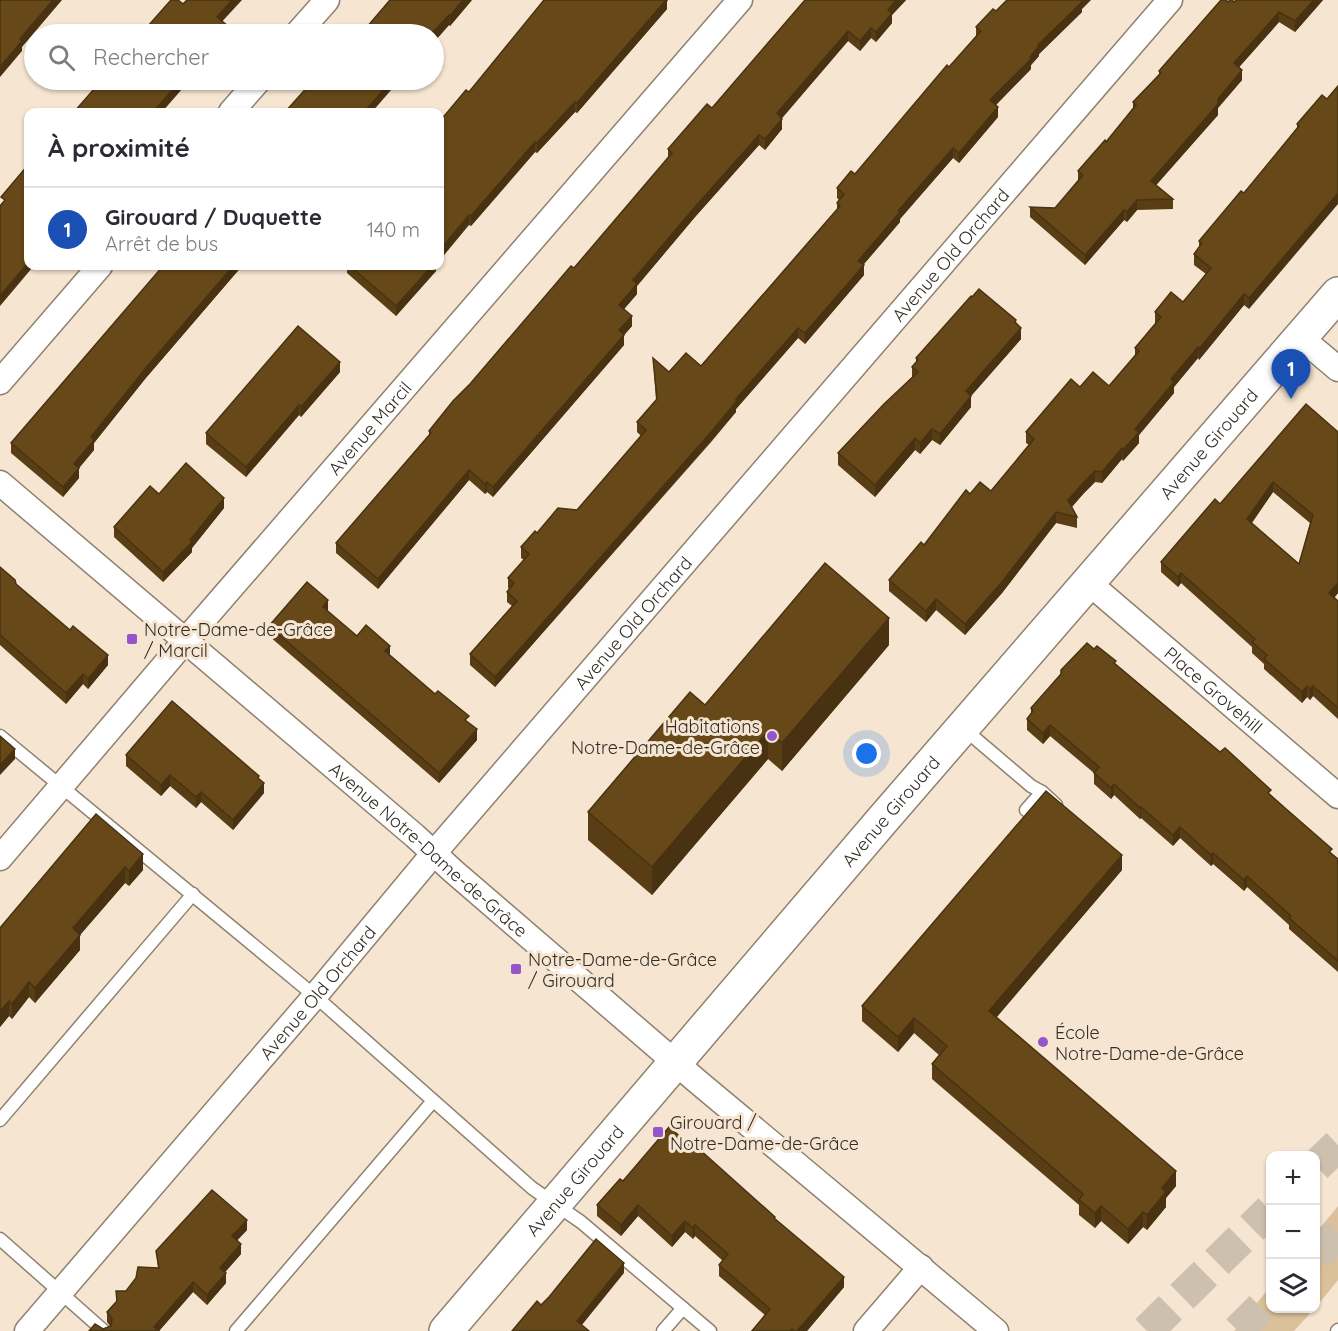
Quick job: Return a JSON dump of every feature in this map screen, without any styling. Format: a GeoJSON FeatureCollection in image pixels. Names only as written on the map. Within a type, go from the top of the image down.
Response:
{"type":"FeatureCollection","features":[{"type":"Feature","properties":{"kind":"street"},"geometry":{"type":"LineString","coordinates":[[306,24],[327,0]]}},
{"type":"Feature","properties":{"kind":"street","name":"Avenue Marcil"},"geometry":{"type":"LineString","coordinates":[[0,858],[740,0]]}},
{"type":"Feature","properties":{"kind":"street","name":"Avenue Old Orchard"},"geometry":{"type":"LineString","coordinates":[[27,1331],[315,996],[434,853],[1170,0]]}},
{"type":"Feature","properties":{"kind":"street"},"geometry":{"type":"LineString","coordinates":[[234,108],[250,90]]}},
{"type":"Feature","properties":{"kind":"street"},"geometry":{"type":"LineString","coordinates":[[0,382],[97,270]]}},
{"type":"Feature","properties":{"kind":"street","name":"Avenue Girouard"},"geometry":{"type":"LineString","coordinates":[[446,1331],[962,728],[1338,294]]}},
{"type":"Feature","properties":{"kind":"street"},"geometry":{"type":"LineString","coordinates":[[1300,337],[1338,369]]}},
{"type":"Feature","properties":{"kind":"street","name":"Avenue Notre-Dame-de-Grâce"},"geometry":{"type":"LineString","coordinates":[[0,483],[434,853],[675,1063],[996,1331]]}},
{"type":"Feature","properties":{"kind":"street","name":"Place Grovehill"},"geometry":{"type":"LineString","coordinates":[[1089,583],[1338,796]]}},
{"type":"Feature","properties":{"kind":"street"},"geometry":{"type":"LineString","coordinates":[[866,1331],[921,1268]]}},
{"type":"Feature","properties":{"kind":"lane"},"geometry":{"type":"LineString","coordinates":[[962,728],[1064,811]]}},
{"type":"Feature","properties":{"kind":"lane"},"geometry":{"type":"LineString","coordinates":[[0,736],[315,996],[532,1188],[581,1222],[710,1331]]}},
{"type":"Feature","properties":{"kind":"lane"},"geometry":{"type":"LineString","coordinates":[[1026,810],[1042,792]]}},
{"type":"Feature","properties":{"kind":"lane"},"geometry":{"type":"LineString","coordinates":[[0,1120],[193,894]]}},
{"type":"Feature","properties":{"kind":"lane"},"geometry":{"type":"LineString","coordinates":[[236,1331],[433,1101]]}},
{"type":"Feature","properties":{"kind":"lane"},"geometry":{"type":"LineString","coordinates":[[0,1239],[104,1331]]}},
{"type":"Feature","properties":{"kind":"lane"},"geometry":{"type":"LineString","coordinates":[[663,1331],[683,1308]]}},
{"type":"Feature","properties":{"kind":"shaded area"},"geometry":{"type":"Polygon","coordinates":[[[1338,1206],[1338,1280],[1320,1302],[1320,1259],[1320,1228],[1338,1206]]]}},
{"type":"Feature","properties":{"kind":"shaded area"},"geometry":{"type":"Polygon","coordinates":[[[1266,1292],[1266,1313],[1310,1313],[1294,1331],[1234,1331],[1266,1292]]]}},
{"type":"Feature","properties":{"kind":"building"},"geometry":{"type":"Polygon","coordinates":[[[0,0],[53,0],[33,24],[24,24],[24,34],[20,39],[22,41],[0,67],[0,0]]]}},
{"type":"Feature","properties":{"kind":"building"},"geometry":{"type":"Polygon","coordinates":[[[171,0],[178,0],[183,4],[187,0],[232,0],[217,17],[226,24],[150,24],[171,0]]]}},
{"type":"Feature","properties":{"kind":"building"},"geometry":{"type":"Polygon","coordinates":[[[390,0],[463,0],[440,24],[370,24],[390,0]]]}},
{"type":"Feature","properties":{"kind":"building"},"geometry":{"type":"Polygon","coordinates":[[[544,0],[666,0],[577,103],[575,102],[537,143],[535,142],[444,245],[444,116],[466,90],[469,92],[544,0]]]}},
{"type":"Feature","properties":{"kind":"building"},"geometry":{"type":"Polygon","coordinates":[[[805,0],[896,0],[888,10],[892,13],[876,32],[871,28],[860,41],[848,31],[777,113],[782,119],[765,139],[759,135],[633,280],[637,284],[619,305],[632,316],[619,330],[624,335],[493,487],[487,482],[485,484],[469,470],[378,579],[336,543],[431,433],[429,431],[453,401],[571,266],[574,268],[672,153],[668,149],[707,104],[712,108],[805,0]]]}},
{"type":"Feature","properties":{"kind":"building"},"geometry":{"type":"Polygon","coordinates":[[[1007,0],[1081,0],[1082,2],[1038,45],[1031,59],[990,100],[998,107],[959,153],[953,148],[898,211],[900,212],[858,261],[864,265],[805,333],[798,328],[736,399],[712,431],[495,677],[470,654],[517,601],[507,592],[514,583],[508,578],[529,554],[521,547],[535,531],[537,533],[558,508],[577,510],[646,430],[637,422],[657,399],[653,358],[669,372],[686,353],[701,366],[840,206],[837,203],[844,194],[837,188],[851,171],[855,174],[947,65],[949,67],[981,31],[976,27],[993,9],[996,11],[1007,0]]]}},
{"type":"Feature","properties":{"kind":"building"},"geometry":{"type":"Polygon","coordinates":[[[1221,0],[1234,2],[1236,0],[1314,0],[1295,21],[1279,12],[1234,63],[1242,70],[1218,99],[1218,104],[1151,181],[1173,199],[1137,200],[1127,212],[1124,210],[1085,255],[1030,207],[1055,208],[1083,175],[1078,171],[1105,140],[1106,142],[1136,105],[1133,102],[1161,73],[1159,71],[1221,0]]]}},
{"type":"Feature","properties":{"kind":"building"},"geometry":{"type":"Polygon","coordinates":[[[1338,86],[1338,193],[1249,298],[1244,294],[1171,379],[1174,382],[1135,429],[1139,432],[1102,472],[1095,471],[1068,500],[1077,517],[1056,512],[1002,582],[965,624],[936,599],[926,611],[889,580],[921,542],[924,545],[966,490],[970,494],[980,482],[991,491],[1034,439],[1026,432],[1071,379],[1080,387],[1093,372],[1109,386],[1139,351],[1135,348],[1161,317],[1155,312],[1171,292],[1183,302],[1211,268],[1194,254],[1202,243],[1199,241],[1241,191],[1244,193],[1322,95],[1327,99],[1338,86]]]}},
{"type":"Feature","properties":{"kind":"building"},"geometry":{"type":"Polygon","coordinates":[[[93,90],[172,90],[156,108],[78,108],[93,90]]]}},
{"type":"Feature","properties":{"kind":"building"},"geometry":{"type":"Polygon","coordinates":[[[305,90],[383,90],[368,108],[289,108],[305,90]]]}},
{"type":"Feature","properties":{"kind":"building"},"geometry":{"type":"Polygon","coordinates":[[[24,170],[24,268],[0,296],[0,206],[5,200],[1,197],[24,170]]]}},
{"type":"Feature","properties":{"kind":"building"},"geometry":{"type":"Polygon","coordinates":[[[160,270],[230,270],[145,369],[91,437],[94,440],[74,464],[79,468],[63,487],[11,443],[160,270]]]}},
{"type":"Feature","properties":{"kind":"building"},"geometry":{"type":"Polygon","coordinates":[[[355,270],[428,270],[396,306],[355,270]]]}},
{"type":"Feature","properties":{"kind":"building"},"geometry":{"type":"Polygon","coordinates":[[[979,289],[1016,320],[1015,322],[1021,328],[966,391],[971,396],[940,434],[932,429],[920,443],[915,438],[875,485],[838,453],[918,372],[912,367],[918,360],[916,358],[979,289]]]}},
{"type":"Feature","properties":{"kind":"building"},"geometry":{"type":"Polygon","coordinates":[[[298,326],[340,362],[301,407],[299,405],[246,467],[206,433],[298,326]]]}},
{"type":"Feature","properties":{"kind":"building"},"geometry":{"type":"Polygon","coordinates":[[[1306,404],[1338,432],[1338,583],[1329,593],[1338,601],[1338,708],[1313,686],[1310,689],[1307,686],[1302,692],[1264,659],[1267,655],[1252,642],[1255,639],[1181,573],[1178,577],[1161,562],[1215,499],[1220,504],[1306,404]],[[1273,482],[1247,519],[1299,564],[1313,515],[1273,482]]]}},
{"type":"Feature","properties":{"kind":"building"},"geometry":{"type":"Polygon","coordinates":[[[186,463],[224,498],[190,540],[192,542],[163,572],[114,527],[150,486],[159,494],[186,463]]]}},
{"type":"Feature","properties":{"kind":"building","name":"Habitations Notre-Dame-de-Grâce"},"geometry":{"type":"Polygon","coordinates":[[[825,563],[889,618],[782,743],[768,731],[652,867],[588,812],[690,692],[705,705],[825,563]]]}},
{"type":"Feature","properties":{"kind":"building"},"geometry":{"type":"Polygon","coordinates":[[[0,567],[15,580],[16,584],[70,630],[73,626],[108,655],[88,679],[83,674],[66,693],[0,635],[0,567]]]}},
{"type":"Feature","properties":{"kind":"building"},"geometry":{"type":"Polygon","coordinates":[[[307,582],[328,600],[323,607],[357,636],[366,625],[390,646],[385,651],[435,694],[438,691],[469,716],[465,720],[477,729],[439,773],[269,626],[307,582]]]}},
{"type":"Feature","properties":{"kind":"building"},"geometry":{"type":"Polygon","coordinates":[[[1087,643],[1094,649],[1097,646],[1116,661],[1114,663],[1220,752],[1225,748],[1271,790],[1268,793],[1332,849],[1329,852],[1338,859],[1338,961],[1289,918],[1291,916],[1247,876],[1244,880],[1180,827],[1173,835],[1114,784],[1111,788],[1094,773],[1099,767],[1050,725],[1043,733],[1027,719],[1033,711],[1031,708],[1061,674],[1061,670],[1087,643]]]}},
{"type":"Feature","properties":{"kind":"building"},"geometry":{"type":"Polygon","coordinates":[[[172,701],[259,776],[258,778],[264,783],[233,820],[201,792],[196,797],[170,775],[161,785],[126,755],[172,701]]]}},
{"type":"Feature","properties":{"kind":"building"},"geometry":{"type":"Polygon","coordinates":[[[0,736],[15,749],[0,765],[0,736]]]}},
{"type":"Feature","properties":{"kind":"building"},"geometry":{"type":"Polygon","coordinates":[[[1046,791],[1122,855],[989,1011],[1176,1171],[1162,1188],[1166,1192],[1147,1215],[1143,1212],[1128,1229],[1101,1206],[1095,1213],[1079,1200],[1083,1194],[932,1064],[947,1046],[914,1018],[898,1037],[862,1006],[1046,791]]]}},
{"type":"Feature","properties":{"kind":"building"},"geometry":{"type":"Polygon","coordinates":[[[96,814],[143,854],[129,871],[125,867],[73,928],[80,935],[35,988],[29,982],[12,1004],[9,1001],[0,1011],[0,928],[96,814]]]}},
{"type":"Feature","properties":{"kind":"building"},"geometry":{"type":"Polygon","coordinates":[[[669,1127],[697,1151],[699,1149],[774,1218],[844,1277],[797,1331],[792,1329],[790,1331],[752,1331],[770,1309],[719,1265],[728,1254],[695,1225],[693,1228],[685,1221],[672,1236],[638,1205],[621,1225],[597,1205],[620,1179],[623,1181],[669,1127]]]}},
{"type":"Feature","properties":{"kind":"building"},"geometry":{"type":"Polygon","coordinates":[[[212,1190],[247,1220],[232,1236],[241,1244],[220,1268],[226,1273],[207,1295],[193,1282],[154,1327],[159,1331],[89,1331],[95,1324],[103,1329],[111,1326],[112,1319],[107,1312],[117,1301],[116,1291],[126,1291],[136,1278],[138,1267],[159,1268],[156,1251],[212,1190]]]}},
{"type":"Feature","properties":{"kind":"building"},"geometry":{"type":"Polygon","coordinates":[[[596,1239],[624,1263],[577,1321],[589,1331],[512,1331],[537,1301],[541,1305],[549,1297],[596,1239]]]}},
{"type":"Feature","properties":{"kind":"tunnel"},"geometry":{"type":"LineString","coordinates":[[1320,1162],[1338,1145]]}},
{"type":"Feature","properties":{"kind":"tunnel"},"geometry":{"type":"LineString","coordinates":[[1147,1331],[1266,1214]]}},
{"type":"Feature","properties":{"kind":"tunnel"},"geometry":{"type":"LineString","coordinates":[[1320,1251],[1338,1233]]}},
{"type":"Feature","properties":{"kind":"tunnel"},"geometry":{"type":"LineString","coordinates":[[1238,1331],[1266,1303]]}},
{"type":"Feature","properties":{"kind":"place","name":"Girouard / Duquette"},"geometry":{"type":"Point","coordinates":[1291,399]}},
{"type":"Feature","properties":{"kind":"place","name":"Notre-Dame-de-Grâce / Marcil"},"geometry":{"type":"Point","coordinates":[132,639]}},
{"type":"Feature","properties":{"kind":"place","name":"Habitations Notre-Dame-de-Grâce"},"geometry":{"type":"Point","coordinates":[772,736]}},
{"type":"Feature","properties":{"kind":"place","name":"Notre-Dame-de-Grâce / Girouard"},"geometry":{"type":"Point","coordinates":[516,969]}},
{"type":"Feature","properties":{"kind":"place","name":"École Notre-Dame-de-Grâce"},"geometry":{"type":"Point","coordinates":[1043,1042]}},
{"type":"Feature","properties":{"kind":"place","name":"Girouard / Notre-Dame-de-Grâce"},"geometry":{"type":"Point","coordinates":[658,1132]}}]}
